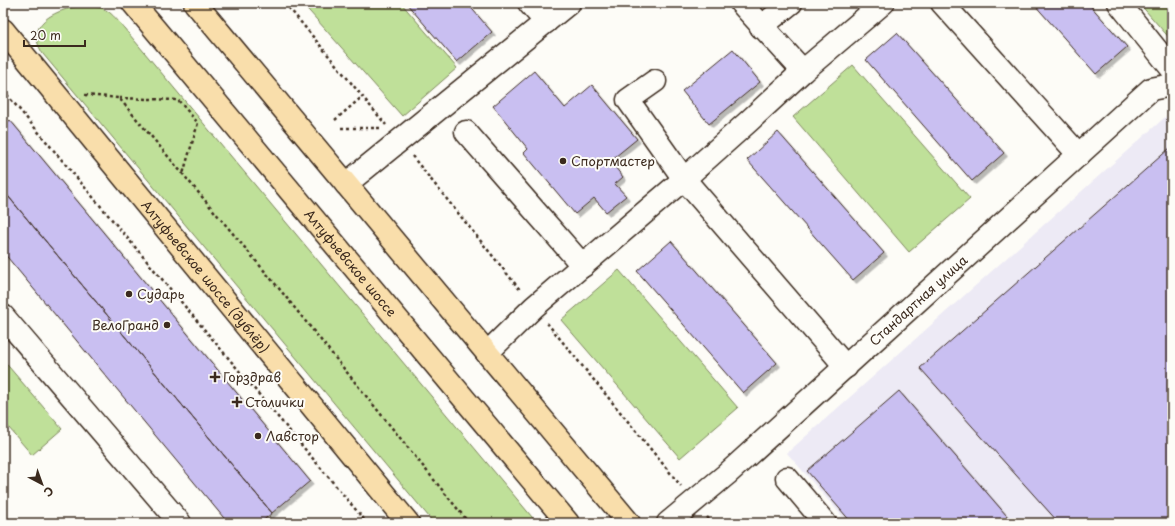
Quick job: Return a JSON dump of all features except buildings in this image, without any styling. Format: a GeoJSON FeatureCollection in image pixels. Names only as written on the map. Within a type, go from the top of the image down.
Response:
{"type":"FeatureCollection","features":[{"type":"Feature","properties":{"kind":"main road","name":"Алтуфьевское шоссе"},"geometry":{"type":"LineString","coordinates":[[132,3],[568,523]]}},
{"type":"Feature","properties":{"kind":"main road"},"geometry":{"type":"LineString","coordinates":[[195,3],[629,523]]}},
{"type":"Feature","properties":{"kind":"main road","name":"Алтуфьевское шоссе (дублёр)"},"geometry":{"type":"LineString","coordinates":[[6,39],[209,279],[408,523]]}},
{"type":"Feature","properties":{"kind":"street"},"geometry":{"type":"LineString","coordinates":[[529,3],[546,22]]}},
{"type":"Feature","properties":{"kind":"street"},"geometry":{"type":"LineString","coordinates":[[346,184],[569,3]]}},
{"type":"Feature","properties":{"kind":"street"},"geometry":{"type":"LineString","coordinates":[[741,3],[761,27],[803,71]]}},
{"type":"Feature","properties":{"kind":"street"},"geometry":{"type":"LineString","coordinates":[[761,27],[791,3]]}},
{"type":"Feature","properties":{"kind":"street"},"geometry":{"type":"LineString","coordinates":[[487,353],[534,307],[684,179],[803,71],[882,3]]}},
{"type":"Feature","properties":{"kind":"street"},"geometry":{"type":"LineString","coordinates":[[942,3],[1079,155]]}},
{"type":"Feature","properties":{"kind":"street"},"geometry":{"type":"LineString","coordinates":[[1120,3],[1172,69]]}},
{"type":"Feature","properties":{"kind":"street"},"geometry":{"type":"LineString","coordinates":[[655,81],[628,100],[684,179],[846,367]]}},
{"type":"Feature","properties":{"kind":"street","name":"Стандартная улица"},"geometry":{"type":"LineString","coordinates":[[668,523],[728,474],[1151,89],[1172,85]]}},
{"type":"Feature","properties":{"kind":"street"},"geometry":{"type":"LineString","coordinates":[[466,132],[583,266]]}},
{"type":"Feature","properties":{"kind":"street"},"geometry":{"type":"LineString","coordinates":[[3,316],[180,523]]}},
{"type":"Feature","properties":{"kind":"street"},"geometry":{"type":"LineString","coordinates":[[787,478],[826,523]]}},
{"type":"Feature","properties":{"kind":"path"},"geometry":{"type":"LineString","coordinates":[[285,3],[389,128],[341,128]]}},
{"type":"Feature","properties":{"kind":"path"},"geometry":{"type":"LineString","coordinates":[[3,90],[367,523]]}},
{"type":"Feature","properties":{"kind":"path"},"geometry":{"type":"LineString","coordinates":[[83,95],[178,100],[198,123],[183,174]]}},
{"type":"Feature","properties":{"kind":"path"},"geometry":{"type":"LineString","coordinates":[[335,120],[362,96]]}},
{"type":"Feature","properties":{"kind":"path"},"geometry":{"type":"LineString","coordinates":[[119,98],[277,286],[469,523]]}},
{"type":"Feature","properties":{"kind":"path"},"geometry":{"type":"LineString","coordinates":[[399,140],[712,523]]}},
{"type":"Feature","properties":{"kind":"shaded area"},"geometry":{"type":"Polygon","coordinates":[[[1172,111],[1172,523],[848,523],[787,453],[1172,111]]]}},
{"type":"Feature","properties":{"kind":"green space"},"geometry":{"type":"Polygon","coordinates":[[[302,3],[401,3],[457,68],[402,116],[302,3]]]}},
{"type":"Feature","properties":{"kind":"green space"},"geometry":{"type":"Polygon","coordinates":[[[1139,3],[1172,3],[1172,41],[1139,3]]]}},
{"type":"Feature","properties":{"kind":"green space"},"geometry":{"type":"Polygon","coordinates":[[[84,5],[104,9],[119,22],[537,523],[434,523],[43,54],[38,43],[37,33],[40,25],[46,19],[55,14],[84,5]]]}},
{"type":"Feature","properties":{"kind":"green space"},"geometry":{"type":"Polygon","coordinates":[[[853,65],[970,199],[909,252],[793,117],[853,65]]]}},
{"type":"Feature","properties":{"kind":"green space"},"geometry":{"type":"Polygon","coordinates":[[[619,270],[738,408],[680,458],[561,320],[619,270]]]}},
{"type":"Feature","properties":{"kind":"green space"},"geometry":{"type":"Polygon","coordinates":[[[3,360],[62,429],[32,455],[3,421],[3,360]]]}},
{"type":"Feature","properties":{"kind":"place","name":"Спортмастер"},"geometry":{"type":"Point","coordinates":[563,161]}},
{"type":"Feature","properties":{"kind":"place","name":"Сударь"},"geometry":{"type":"Point","coordinates":[129,294]}},
{"type":"Feature","properties":{"kind":"place","name":"ВелоГранд"},"geometry":{"type":"Point","coordinates":[167,325]}},
{"type":"Feature","properties":{"kind":"place","name":"Горздрав"},"geometry":{"type":"Point","coordinates":[215,377]}},
{"type":"Feature","properties":{"kind":"place","name":"Столички"},"geometry":{"type":"Point","coordinates":[237,402]}},
{"type":"Feature","properties":{"kind":"place","name":"Лавстор"},"geometry":{"type":"Point","coordinates":[258,436]}}]}
